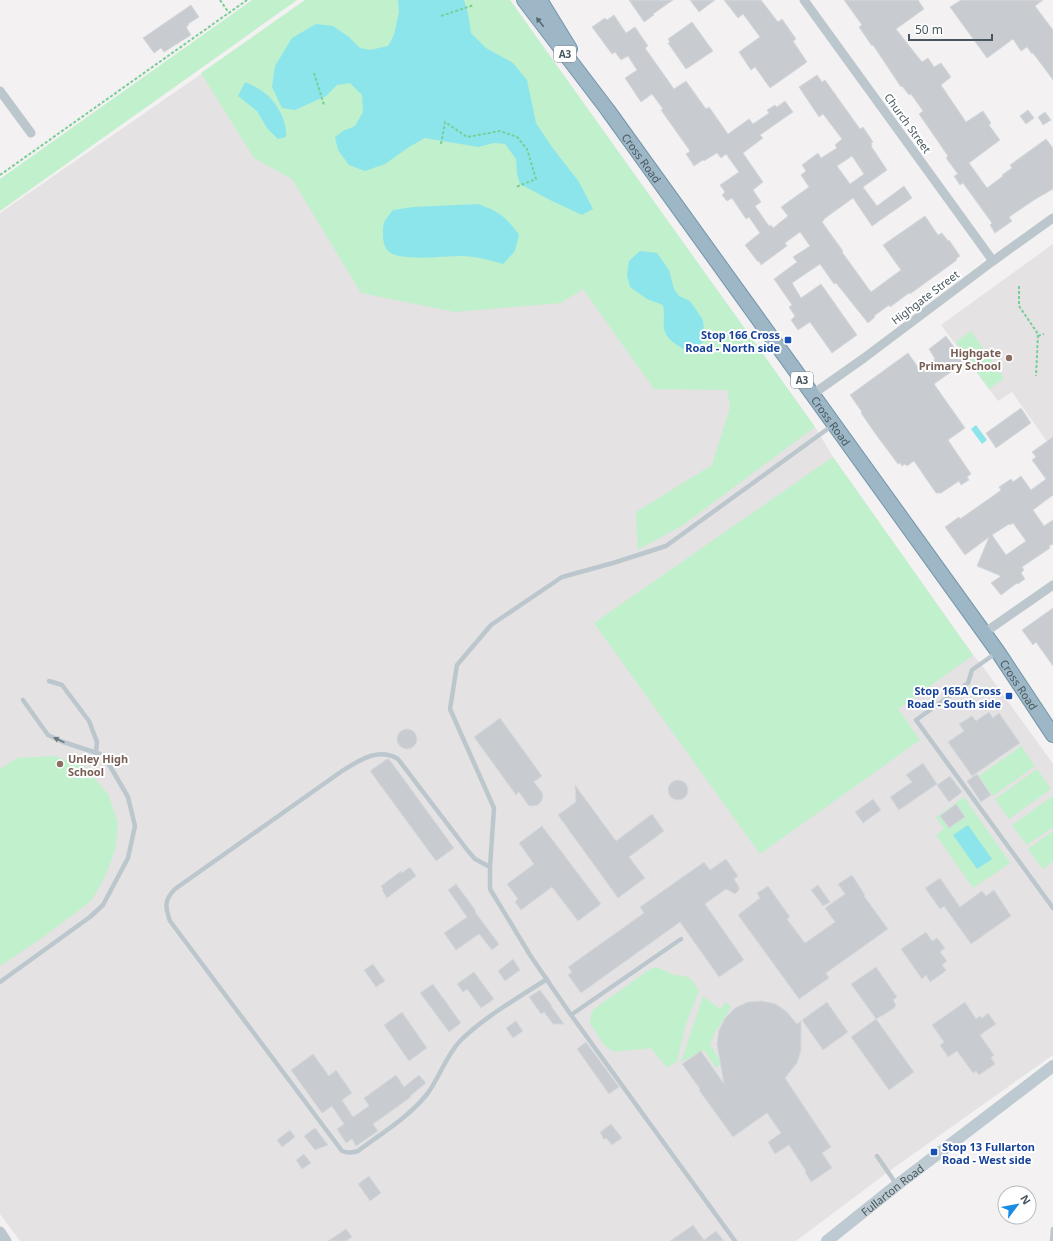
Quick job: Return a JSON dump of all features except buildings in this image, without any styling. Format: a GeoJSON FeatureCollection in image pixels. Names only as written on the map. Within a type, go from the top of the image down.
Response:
{"type":"FeatureCollection","features":[{"type":"Feature","properties":{"kind":"highway","name":"Cross Road"},"geometry":{"type":"LineString","coordinates":[[524,0],[607,108],[813,394],[998,652],[1053,735]]}},
{"type":"Feature","properties":{"kind":"highway","name":"Cross Road"},"geometry":{"type":"LineString","coordinates":[[540,0],[607,108]]}},
{"type":"Feature","properties":{"kind":"main road","name":"Fullarton Road"},"geometry":{"type":"LineString","coordinates":[[827,1241],[897,1185],[1053,1066]]}},
{"type":"Feature","properties":{"kind":"street","name":"Church Street"},"geometry":{"type":"LineString","coordinates":[[804,0],[993,261]]}},
{"type":"Feature","properties":{"kind":"street"},"geometry":{"type":"LineString","coordinates":[[0,91],[31,133]]}},
{"type":"Feature","properties":{"kind":"street","name":"Highgate Street"},"geometry":{"type":"LineString","coordinates":[[813,394],[1053,218]]}},
{"type":"Feature","properties":{"kind":"street"},"geometry":{"type":"LineString","coordinates":[[984,633],[1053,585]]}},
{"type":"Feature","properties":{"kind":"street"},"geometry":{"type":"LineString","coordinates":[[0,1232],[6,1241]]}},
{"type":"Feature","properties":{"kind":"lane"},"geometry":{"type":"LineString","coordinates":[[735,1241],[571,1015],[530,955],[490,889],[494,808],[450,709],[457,665],[491,625],[562,577],[666,546],[834,424]]}},
{"type":"Feature","properties":{"kind":"lane"},"geometry":{"type":"LineString","coordinates":[[998,652],[972,670],[968,683],[916,720],[1053,908]]}},
{"type":"Feature","properties":{"kind":"lane"},"geometry":{"type":"LineString","coordinates":[[49,681],[62,685],[89,721],[97,742],[96,753]]}},
{"type":"Feature","properties":{"kind":"lane"},"geometry":{"type":"LineString","coordinates":[[0,982],[95,913],[103,905],[128,858],[135,826],[128,797],[110,766],[100,754],[63,742],[48,735],[23,700]]}},
{"type":"Feature","properties":{"kind":"lane"},"geometry":{"type":"LineString","coordinates":[[490,867],[475,859],[468,851],[398,760],[391,755],[378,754],[359,761],[342,771],[175,889],[169,895],[166,910],[170,921],[342,1151],[346,1152],[358,1151],[405,1117],[429,1092],[449,1056],[461,1041],[486,1019],[547,979]]}},
{"type":"Feature","properties":{"kind":"lane"},"geometry":{"type":"LineString","coordinates":[[571,1015],[681,939]]}},
{"type":"Feature","properties":{"kind":"lane"},"geometry":{"type":"LineString","coordinates":[[877,1156],[897,1185]]}},
{"type":"Feature","properties":{"kind":"lane"},"geometry":{"type":"LineString","coordinates":[[1052,1241],[1053,1229]]}},
{"type":"Feature","properties":{"kind":"path"},"geometry":{"type":"LineString","coordinates":[[220,0],[229,13]]}},
{"type":"Feature","properties":{"kind":"path"},"geometry":{"type":"LineString","coordinates":[[0,175],[247,0]]}},
{"type":"Feature","properties":{"kind":"path"},"geometry":{"type":"LineString","coordinates":[[441,16],[474,5]]}},
{"type":"Feature","properties":{"kind":"path"},"geometry":{"type":"LineString","coordinates":[[314,72],[324,106]]}},
{"type":"Feature","properties":{"kind":"path"},"geometry":{"type":"LineString","coordinates":[[441,144],[445,122],[467,137],[500,131],[517,137],[527,149],[536,179],[516,187]]}},
{"type":"Feature","properties":{"kind":"path"},"geometry":{"type":"LineString","coordinates":[[1019,286],[1019,306],[1038,334],[1036,376]]}},
{"type":"Feature","properties":{"kind":"path"},"geometry":{"type":"LineString","coordinates":[[1038,336],[1044,334]]}},
{"type":"Feature","properties":{"kind":"shaded area"},"geometry":{"type":"Polygon","coordinates":[[[510,0],[815,427],[833,457],[973,655],[1053,764],[1053,1055],[888,1172],[796,1241],[20,1241],[0,1214],[0,213],[207,70],[510,0]]]}},
{"type":"Feature","properties":{"kind":"shaded area","name":"Highgate Primary School"},"geometry":{"type":"Polygon","coordinates":[[[1053,244],[1053,450],[1012,392],[998,401],[941,325],[1053,244]]]}},
{"type":"Feature","properties":{"kind":"green space"},"geometry":{"type":"Polygon","coordinates":[[[252,0],[297,0],[0,211],[0,179],[252,0]]]}},
{"type":"Feature","properties":{"kind":"green space"},"geometry":{"type":"Polygon","coordinates":[[[305,0],[510,0],[815,427],[683,525],[638,550],[636,512],[712,465],[730,407],[727,390],[654,389],[583,289],[561,303],[455,312],[361,293],[292,179],[254,158],[201,73],[305,0]]]}},
{"type":"Feature","properties":{"kind":"green space"},"geometry":{"type":"Polygon","coordinates":[[[971,331],[1004,378],[989,389],[956,342],[971,331]]]}},
{"type":"Feature","properties":{"kind":"green space"},"geometry":{"type":"Polygon","coordinates":[[[833,457],[973,655],[898,709],[920,740],[760,854],[594,623],[833,457]]]}},
{"type":"Feature","properties":{"kind":"green space"},"geometry":{"type":"Polygon","coordinates":[[[1021,746],[1035,766],[993,796],[979,776],[1021,746]]]}},
{"type":"Feature","properties":{"kind":"green space"},"geometry":{"type":"Polygon","coordinates":[[[54,756],[84,766],[108,794],[118,822],[115,850],[105,877],[91,901],[46,935],[0,966],[0,769],[17,758],[54,756]]]}},
{"type":"Feature","properties":{"kind":"green space"},"geometry":{"type":"Polygon","coordinates":[[[1037,769],[1051,789],[1009,819],[995,799],[1037,769]]]}},
{"type":"Feature","properties":{"kind":"green space"},"geometry":{"type":"Polygon","coordinates":[[[1053,796],[1053,827],[1027,845],[1012,825],[1053,796]]]}},
{"type":"Feature","properties":{"kind":"green space"},"geometry":{"type":"Polygon","coordinates":[[[964,797],[1010,863],[973,888],[936,835],[944,829],[936,817],[964,797]]]}},
{"type":"Feature","properties":{"kind":"green space"},"geometry":{"type":"Polygon","coordinates":[[[1053,831],[1053,861],[1043,869],[1028,849],[1053,831]]]}},
{"type":"Feature","properties":{"kind":"green space"},"geometry":{"type":"Polygon","coordinates":[[[657,967],[674,975],[688,977],[693,981],[699,991],[686,1024],[677,1061],[667,1068],[651,1048],[614,1052],[604,1045],[590,1023],[591,1013],[594,1009],[650,969],[657,967]]]}},
{"type":"Feature","properties":{"kind":"green space"},"geometry":{"type":"Polygon","coordinates":[[[703,996],[720,1009],[726,1002],[731,1007],[710,1044],[721,1063],[716,1068],[704,1050],[681,1062],[703,996]]]}},
{"type":"Feature","properties":{"kind":"water"},"geometry":{"type":"Polygon","coordinates":[[[398,0],[464,0],[468,13],[471,33],[486,48],[513,63],[527,80],[536,123],[552,147],[579,182],[593,209],[582,215],[520,184],[517,174],[516,159],[505,144],[494,143],[478,147],[425,138],[385,164],[365,171],[349,165],[338,150],[335,137],[343,131],[355,126],[363,112],[362,95],[350,83],[337,85],[326,96],[295,110],[282,108],[272,87],[275,66],[292,38],[316,24],[333,26],[349,37],[360,48],[370,50],[388,46],[394,35],[399,12],[398,0]]]}},
{"type":"Feature","properties":{"kind":"water"},"geometry":{"type":"Polygon","coordinates":[[[245,82],[262,91],[272,100],[283,118],[286,137],[278,139],[267,128],[257,111],[238,96],[245,82]]]}},
{"type":"Feature","properties":{"kind":"water"},"geometry":{"type":"Polygon","coordinates":[[[478,204],[502,215],[519,235],[515,251],[503,264],[482,258],[466,256],[423,258],[402,256],[388,251],[385,246],[383,239],[385,220],[393,210],[413,207],[478,204]]]}},
{"type":"Feature","properties":{"kind":"water"},"geometry":{"type":"Polygon","coordinates":[[[640,251],[657,253],[669,270],[674,289],[679,296],[690,301],[703,320],[705,339],[699,347],[685,350],[672,341],[665,333],[664,329],[663,305],[647,299],[630,287],[627,275],[629,261],[640,251]]]}},
{"type":"Feature","properties":{"kind":"water"},"geometry":{"type":"Polygon","coordinates":[[[976,425],[987,440],[982,444],[971,429],[976,425]]]}},
{"type":"Feature","properties":{"kind":"water"},"geometry":{"type":"Polygon","coordinates":[[[968,825],[992,859],[977,869],[953,835],[968,825]]]}},
{"type":"Feature","properties":{"kind":"place","name":"Stop 166 Cross Road - North side"},"geometry":{"type":"Point","coordinates":[788,340]}},
{"type":"Feature","properties":{"kind":"place","name":"Highgate Primary School"},"geometry":{"type":"Point","coordinates":[1009,358]}},
{"type":"Feature","properties":{"kind":"place","name":"Stop 165A Cross Road - South side"},"geometry":{"type":"Point","coordinates":[1009,696]}},
{"type":"Feature","properties":{"kind":"place","name":"Unley High School"},"geometry":{"type":"Point","coordinates":[60,764]}},
{"type":"Feature","properties":{"kind":"place","name":"Stop 13 Fullarton Road - West side"},"geometry":{"type":"Point","coordinates":[934,1152]}}]}
